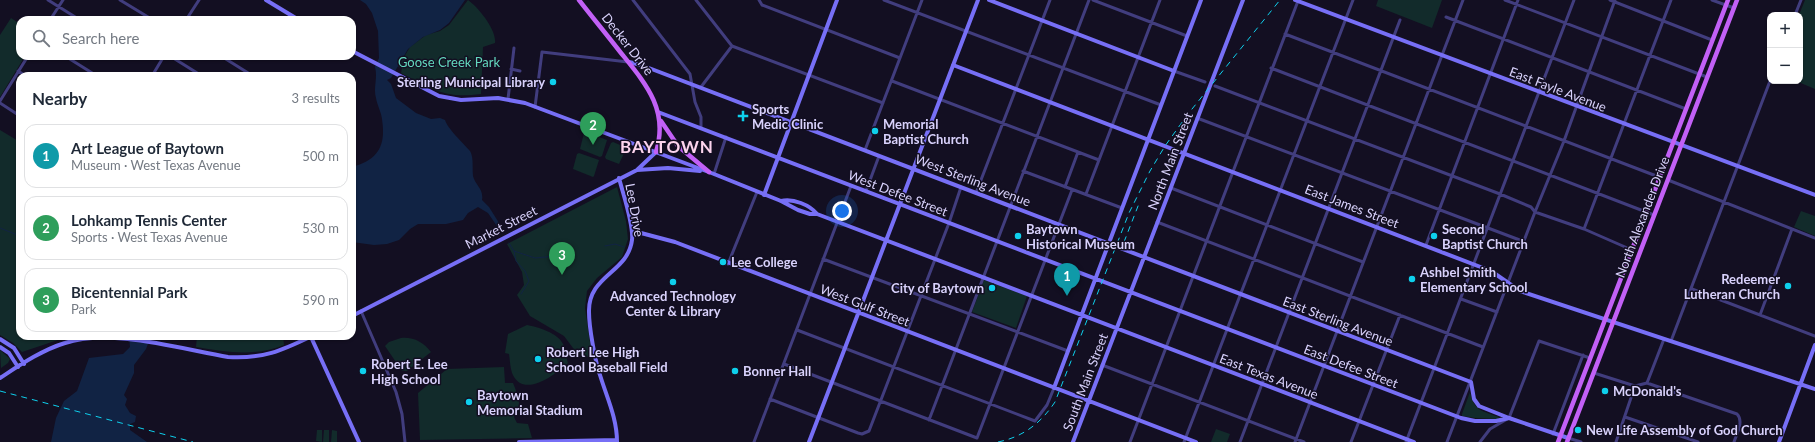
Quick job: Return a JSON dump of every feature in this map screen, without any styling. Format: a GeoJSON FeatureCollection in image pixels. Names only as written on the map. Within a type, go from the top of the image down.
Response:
{"type":"FeatureCollection","features":[{"type":"Feature","properties":{"kind":"main road"},"geometry":{"type":"LineString","coordinates":[[266,0],[292,16]]}},
{"type":"Feature","properties":{"kind":"main road","name":"Decker Drive"},"geometry":{"type":"LineString","coordinates":[[579,0],[637,71],[650,91],[658,112],[661,128],[656,152]]}},
{"type":"Feature","properties":{"kind":"main road"},"geometry":{"type":"LineString","coordinates":[[764,195],[790,121],[837,0]]}},
{"type":"Feature","properties":{"kind":"main road"},"geometry":{"type":"LineString","coordinates":[[810,442],[978,0]]}},
{"type":"Feature","properties":{"kind":"main road"},"geometry":{"type":"LineString","coordinates":[[990,0],[1077,32],[1174,71]]}},
{"type":"Feature","properties":{"kind":"main road"},"geometry":{"type":"LineString","coordinates":[[1054,388],[1200,0]]}},
{"type":"Feature","properties":{"kind":"main road","name":"North Main Street"},"geometry":{"type":"LineString","coordinates":[[1116,329],[1243,0]]}},
{"type":"Feature","properties":{"kind":"main road","name":"North Alexander Drive"},"geometry":{"type":"LineString","coordinates":[[1567,440],[1737,0]]}},
{"type":"Feature","properties":{"kind":"main road","name":"East Fayle Avenue"},"geometry":{"type":"LineString","coordinates":[[1297,1],[1815,195]]}},
{"type":"Feature","properties":{"kind":"main road","name":"North Alexander Drive"},"geometry":{"type":"LineString","coordinates":[[1558,442],[1726,3]]}},
{"type":"Feature","properties":{"kind":"main road"},"geometry":{"type":"LineString","coordinates":[[356,53],[433,94],[453,100],[488,97],[508,99],[535,107],[714,174],[781,201],[798,210],[810,214],[817,214]]}},
{"type":"Feature","properties":{"kind":"main road","name":"West Sterling Avenue"},"geometry":{"type":"LineString","coordinates":[[629,62],[701,87],[1143,257]]}},
{"type":"Feature","properties":{"kind":"main road","name":"East James Street"},"geometry":{"type":"LineString","coordinates":[[953,65],[1426,245],[1491,271],[1520,291],[1815,389]]}},
{"type":"Feature","properties":{"kind":"main road","name":"West Defee Street"},"geometry":{"type":"LineString","coordinates":[[658,112],[1131,291]]}},
{"type":"Feature","properties":{"kind":"main road"},"geometry":{"type":"LineString","coordinates":[[660,120],[678,146],[708,172]]}},
{"type":"Feature","properties":{"kind":"main road","name":"Market Street"},"geometry":{"type":"LineString","coordinates":[[356,314],[637,170],[656,152]]}},
{"type":"Feature","properties":{"kind":"main road"},"geometry":{"type":"LineString","coordinates":[[637,170],[668,168],[708,172]]}},
{"type":"Feature","properties":{"kind":"main road","name":"Lee Drive"},"geometry":{"type":"LineString","coordinates":[[617,441],[614,416],[599,374],[589,314],[589,302],[595,288],[605,277],[621,264],[628,254],[632,239],[632,233],[619,178]]}},
{"type":"Feature","properties":{"kind":"main road"},"geometry":{"type":"LineString","coordinates":[[781,201],[786,200],[806,205],[813,209],[817,214]]}},
{"type":"Feature","properties":{"kind":"main road","name":"East Texas Avenue"},"geometry":{"type":"LineString","coordinates":[[817,214],[1032,295],[1165,348],[1214,365],[1359,421],[1406,441],[1414,442]]}},
{"type":"Feature","properties":{"kind":"main road","name":"West Gulf Street"},"geometry":{"type":"LineString","coordinates":[[632,233],[641,233],[675,242],[728,264],[1138,420],[1185,440],[1196,442]]}},
{"type":"Feature","properties":{"kind":"main road","name":"East Sterling Avenue"},"geometry":{"type":"LineString","coordinates":[[1143,257],[1471,382]]}},
{"type":"Feature","properties":{"kind":"main road"},"geometry":{"type":"LineString","coordinates":[[1626,265],[1634,267]]}},
{"type":"Feature","properties":{"kind":"main road","name":"East Defee Street"},"geometry":{"type":"LineString","coordinates":[[1131,291],[1228,330],[1458,416],[1475,421],[1496,421],[1510,418],[1560,436],[1567,440]]}},
{"type":"Feature","properties":{"kind":"main road","name":"South Main Street"},"geometry":{"type":"LineString","coordinates":[[1073,442],[1116,329]]}},
{"type":"Feature","properties":{"kind":"main road"},"geometry":{"type":"LineString","coordinates":[[0,339],[14,348],[24,364]]}},
{"type":"Feature","properties":{"kind":"main road"},"geometry":{"type":"LineString","coordinates":[[0,378],[54,347],[76,340]]}},
{"type":"Feature","properties":{"kind":"main road"},"geometry":{"type":"LineString","coordinates":[[127,340],[228,357],[254,357],[282,350],[303,340]]}},
{"type":"Feature","properties":{"kind":"main road"},"geometry":{"type":"LineString","coordinates":[[314,340],[359,442]]}},
{"type":"Feature","properties":{"kind":"main road"},"geometry":{"type":"LineString","coordinates":[[1779,442],[1815,345]]}},
{"type":"Feature","properties":{"kind":"main road"},"geometry":{"type":"LineString","coordinates":[[0,347],[9,353],[18,367]]}},
{"type":"Feature","properties":{"kind":"main road"},"geometry":{"type":"LineString","coordinates":[[1471,382],[1474,400],[1479,406],[1510,418]]}},
{"type":"Feature","properties":{"kind":"main road"},"geometry":{"type":"LineString","coordinates":[[1575,397],[1582,400]]}},
{"type":"Feature","properties":{"kind":"main road"},"geometry":{"type":"LineString","coordinates":[[519,442],[617,441]]}},
{"type":"Feature","properties":{"kind":"street"},"geometry":{"type":"LineString","coordinates":[[48,0],[73,16]]}},
{"type":"Feature","properties":{"kind":"street"},"geometry":{"type":"LineString","coordinates":[[52,16],[63,0]]}},
{"type":"Feature","properties":{"kind":"street"},"geometry":{"type":"LineString","coordinates":[[120,0],[146,16]]}},
{"type":"Feature","properties":{"kind":"street"},"geometry":{"type":"LineString","coordinates":[[189,16],[198,1],[193,0]]}},
{"type":"Feature","properties":{"kind":"street"},"geometry":{"type":"LineString","coordinates":[[633,0],[690,74],[694,102],[700,117],[701,128]]}},
{"type":"Feature","properties":{"kind":"street"},"geometry":{"type":"LineString","coordinates":[[696,0],[732,46],[883,103]]}},
{"type":"Feature","properties":{"kind":"street"},"geometry":{"type":"LineString","coordinates":[[759,0],[762,5],[900,58]]}},
{"type":"Feature","properties":{"kind":"street"},"geometry":{"type":"LineString","coordinates":[[884,0],[1161,105]]}},
{"type":"Feature","properties":{"kind":"street"},"geometry":{"type":"LineString","coordinates":[[865,150],[922,0]]}},
{"type":"Feature","properties":{"kind":"street"},"geometry":{"type":"LineString","coordinates":[[976,193],[1050,0]]}},
{"type":"Feature","properties":{"kind":"street"},"geometry":{"type":"LineString","coordinates":[[929,420],[1089,0]]}},
{"type":"Feature","properties":{"kind":"street"},"geometry":{"type":"LineString","coordinates":[[1093,0],[1187,36]]}},
{"type":"Feature","properties":{"kind":"street"},"geometry":{"type":"LineString","coordinates":[[1086,194],[1160,0]]}},
{"type":"Feature","properties":{"kind":"street"},"geometry":{"type":"LineString","coordinates":[[1185,440],[1353,0]]}},
{"type":"Feature","properties":{"kind":"street"},"geometry":{"type":"LineString","coordinates":[[1296,441],[1464,0]]}},
{"type":"Feature","properties":{"kind":"street"},"geometry":{"type":"LineString","coordinates":[[1504,0],[1707,77]]}},
{"type":"Feature","properties":{"kind":"street"},"geometry":{"type":"LineString","coordinates":[[1426,245],[1518,0]]}},
{"type":"Feature","properties":{"kind":"street"},"geometry":{"type":"LineString","coordinates":[[1406,441],[1574,0]]}},
{"type":"Feature","properties":{"kind":"street"},"geometry":{"type":"LineString","coordinates":[[1610,0],[1712,40]]}},
{"type":"Feature","properties":{"kind":"street"},"geometry":{"type":"LineString","coordinates":[[1584,229],[1612,159],[1671,0]]}},
{"type":"Feature","properties":{"kind":"street"},"geometry":{"type":"LineString","coordinates":[[1712,0],[1726,3],[1734,8]]}},
{"type":"Feature","properties":{"kind":"street"},"geometry":{"type":"LineString","coordinates":[[1796,12],[1801,0]]}},
{"type":"Feature","properties":{"kind":"street"},"geometry":{"type":"LineString","coordinates":[[1130,442],[1297,1]]}},
{"type":"Feature","properties":{"kind":"street"},"geometry":{"type":"LineString","coordinates":[[1447,442],[1509,284],[1535,212],[1564,141],[1615,1]]}},
{"type":"Feature","properties":{"kind":"street"},"geometry":{"type":"LineString","coordinates":[[1446,17],[1686,109]]}},
{"type":"Feature","properties":{"kind":"street"},"geometry":{"type":"LineString","coordinates":[[1240,442],[1400,20]]}},
{"type":"Feature","properties":{"kind":"street"},"geometry":{"type":"LineString","coordinates":[[1284,34],[1659,177]]}},
{"type":"Feature","properties":{"kind":"street"},"geometry":{"type":"LineString","coordinates":[[701,87],[732,46]]}},
{"type":"Feature","properties":{"kind":"street"},"geometry":{"type":"LineString","coordinates":[[508,99],[514,48]]}},
{"type":"Feature","properties":{"kind":"street","name":"West Sterling Avenue"},"geometry":{"type":"LineString","coordinates":[[535,107],[542,52],[629,62]]}},
{"type":"Feature","properties":{"kind":"street"},"geometry":{"type":"LineString","coordinates":[[18,71],[25,60]]}},
{"type":"Feature","properties":{"kind":"street"},"geometry":{"type":"LineString","coordinates":[[71,60],[90,72]]}},
{"type":"Feature","properties":{"kind":"street"},"geometry":{"type":"LineString","coordinates":[[154,72],[162,60]]}},
{"type":"Feature","properties":{"kind":"street"},"geometry":{"type":"LineString","coordinates":[[176,60],[196,72]]}},
{"type":"Feature","properties":{"kind":"street"},"geometry":{"type":"LineString","coordinates":[[227,60],[247,72]]}},
{"type":"Feature","properties":{"kind":"street"},"geometry":{"type":"LineString","coordinates":[[1272,68],[1654,215]]}},
{"type":"Feature","properties":{"kind":"street"},"geometry":{"type":"LineString","coordinates":[[511,70],[520,71]]}},
{"type":"Feature","properties":{"kind":"street"},"geometry":{"type":"LineString","coordinates":[[1174,71],[1205,82]]}},
{"type":"Feature","properties":{"kind":"street"},"geometry":{"type":"LineString","coordinates":[[16,74],[0,102],[16,113]]}},
{"type":"Feature","properties":{"kind":"street"},"geometry":{"type":"LineString","coordinates":[[892,81],[1099,160]]}},
{"type":"Feature","properties":{"kind":"street"},"geometry":{"type":"LineString","coordinates":[[1671,341],[1769,84]]}},
{"type":"Feature","properties":{"kind":"street"},"geometry":{"type":"LineString","coordinates":[[1215,86],[1500,194],[1531,207],[1535,212],[1584,229],[1632,250]]}},
{"type":"Feature","properties":{"kind":"street"},"geometry":{"type":"LineString","coordinates":[[1197,118],[1487,229],[1525,242]]}},
{"type":"Feature","properties":{"kind":"street"},"geometry":{"type":"LineString","coordinates":[[714,174],[726,137]]}},
{"type":"Feature","properties":{"kind":"street"},"geometry":{"type":"LineString","coordinates":[[1065,187],[1078,152]]}},
{"type":"Feature","properties":{"kind":"street"},"geometry":{"type":"LineString","coordinates":[[866,191],[879,156]]}},
{"type":"Feature","properties":{"kind":"street"},"geometry":{"type":"LineString","coordinates":[[1023,171],[1122,208]]}},
{"type":"Feature","properties":{"kind":"street"},"geometry":{"type":"LineString","coordinates":[[1668,180],[1815,238]]}},
{"type":"Feature","properties":{"kind":"street"},"geometry":{"type":"LineString","coordinates":[[754,442],[851,186]]}},
{"type":"Feature","properties":{"kind":"street"},"geometry":{"type":"LineString","coordinates":[[770,399],[858,433],[865,433],[869,431],[949,223],[961,187]]}},
{"type":"Feature","properties":{"kind":"street"},"geometry":{"type":"LineString","coordinates":[[1171,188],[1316,242],[1363,262]]}},
{"type":"Feature","properties":{"kind":"street"},"geometry":{"type":"LineString","coordinates":[[784,364],[977,438],[1072,190]]}},
{"type":"Feature","properties":{"kind":"street"},"geometry":{"type":"LineString","coordinates":[[728,264],[757,192]]}},
{"type":"Feature","properties":{"kind":"street"},"geometry":{"type":"LineString","coordinates":[[1157,222],[1484,347]]}},
{"type":"Feature","properties":{"kind":"street"},"geometry":{"type":"LineString","coordinates":[[1760,315],[1792,229]]}},
{"type":"Feature","properties":{"kind":"street"},"geometry":{"type":"LineString","coordinates":[[824,259],[1068,351]]}},
{"type":"Feature","properties":{"kind":"street"},"geometry":{"type":"LineString","coordinates":[[1692,289],[1815,336]]}},
{"type":"Feature","properties":{"kind":"street"},"geometry":{"type":"LineString","coordinates":[[1461,299],[1497,312]]}},
{"type":"Feature","properties":{"kind":"street"},"geometry":{"type":"LineString","coordinates":[[361,311],[396,392],[402,414],[404,442]]}},
{"type":"Feature","properties":{"kind":"street"},"geometry":{"type":"LineString","coordinates":[[1351,442],[1400,315]]}},
{"type":"Feature","properties":{"kind":"street"},"geometry":{"type":"LineString","coordinates":[[797,330],[1035,421],[1047,405],[1054,388]]}},
{"type":"Feature","properties":{"kind":"street"},"geometry":{"type":"LineString","coordinates":[[1647,383],[1664,339]]}},
{"type":"Feature","properties":{"kind":"street"},"geometry":{"type":"LineString","coordinates":[[1480,442],[1490,430],[1510,418],[1539,341],[1590,358]]}},
{"type":"Feature","properties":{"kind":"street"},"geometry":{"type":"LineString","coordinates":[[1553,434],[1583,355]]}},
{"type":"Feature","properties":{"kind":"street"},"geometry":{"type":"LineString","coordinates":[[1102,365],[1248,420],[1296,441],[1304,442]]}},
{"type":"Feature","properties":{"kind":"street"},"geometry":{"type":"LineString","coordinates":[[1594,373],[1635,386],[1647,383],[1737,414],[1740,416],[1740,423],[1734,442]]}},
{"type":"Feature","properties":{"kind":"street"},"geometry":{"type":"LineString","coordinates":[[1616,442],[1635,386]]}},
{"type":"Feature","properties":{"kind":"street"},"geometry":{"type":"LineString","coordinates":[[1624,417],[1698,442]]}},
{"type":"Feature","properties":{"kind":"street"},"geometry":{"type":"LineString","coordinates":[[1567,440],[1581,442]]}},
{"type":"Feature","properties":{"kind":"green space","name":"Goose Creek Park"},"geometry":{"type":"Polygon","coordinates":[[[468,0],[486,19],[495,38],[495,43],[483,47],[481,94],[448,94],[431,88],[401,73],[402,68],[398,67],[410,47],[426,35],[440,31],[449,25],[468,0]]]}},
{"type":"Feature","properties":{"kind":"green space"},"geometry":{"type":"Polygon","coordinates":[[[1378,0],[1442,0],[1432,28],[1376,6],[1378,0]]]}},
{"type":"Feature","properties":{"kind":"green space"},"geometry":{"type":"Polygon","coordinates":[[[1805,0],[1815,0],[1815,89],[1803,84],[1803,12],[1800,12],[1805,0]]]}},
{"type":"Feature","properties":{"kind":"green space"},"geometry":{"type":"Polygon","coordinates":[[[11,18],[16,21],[16,60],[23,60],[0,97],[0,35],[11,18]]]}},
{"type":"Feature","properties":{"kind":"green space"},"geometry":{"type":"Polygon","coordinates":[[[0,130],[16,140],[16,340],[58,340],[22,352],[13,343],[0,335],[0,130]]]}},
{"type":"Feature","properties":{"kind":"green space"},"geometry":{"type":"Polygon","coordinates":[[[586,132],[607,140],[602,156],[600,157],[580,149],[584,133],[586,132]]]}},
{"type":"Feature","properties":{"kind":"green space"},"geometry":{"type":"Polygon","coordinates":[[[613,142],[625,147],[626,149],[619,164],[606,159],[605,157],[611,143],[613,142]]]}},
{"type":"Feature","properties":{"kind":"green space"},"geometry":{"type":"Polygon","coordinates":[[[579,153],[599,160],[593,177],[573,169],[577,154],[579,153]]]}},
{"type":"Feature","properties":{"kind":"green space"},"geometry":{"type":"Polygon","coordinates":[[[617,187],[626,221],[628,239],[622,257],[597,278],[587,291],[585,308],[592,356],[585,357],[576,352],[564,336],[530,316],[517,295],[524,285],[522,272],[507,244],[617,187]]]}},
{"type":"Feature","properties":{"kind":"green space"},"geometry":{"type":"Polygon","coordinates":[[[1801,211],[1815,216],[1815,236],[1794,227],[1801,211]]]}},
{"type":"Feature","properties":{"kind":"green space"},"geometry":{"type":"Polygon","coordinates":[[[984,280],[1027,296],[1016,328],[972,312],[984,280]]]}},
{"type":"Feature","properties":{"kind":"green space","name":"Robert Lee High School Baseball Field"},"geometry":{"type":"Polygon","coordinates":[[[527,325],[542,329],[557,337],[564,346],[568,363],[548,378],[531,385],[517,381],[512,373],[509,354],[505,353],[508,334],[527,325]]]}},
{"type":"Feature","properties":{"kind":"green space"},"geometry":{"type":"Polygon","coordinates":[[[401,338],[410,338],[418,341],[425,345],[431,352],[407,371],[402,371],[385,346],[389,342],[401,338]]]}},
{"type":"Feature","properties":{"kind":"green space"},"geometry":{"type":"Polygon","coordinates":[[[197,340],[283,340],[284,345],[273,349],[251,352],[229,352],[196,347],[197,340]]]}},
{"type":"Feature","properties":{"kind":"green space"},"geometry":{"type":"Polygon","coordinates":[[[0,350],[10,359],[8,363],[1,368],[0,350]]]}},
{"type":"Feature","properties":{"kind":"green space","name":"Baytown Memorial Stadium"},"geometry":{"type":"Polygon","coordinates":[[[504,367],[505,383],[513,383],[519,400],[517,413],[514,417],[517,423],[528,424],[532,438],[420,440],[418,393],[447,369],[504,367]]]}},
{"type":"Feature","properties":{"kind":"green space"},"geometry":{"type":"Polygon","coordinates":[[[1470,392],[1476,407],[1499,417],[1498,419],[1462,416],[1470,392]]]}},
{"type":"Feature","properties":{"kind":"green space"},"geometry":{"type":"Polygon","coordinates":[[[1216,429],[1230,434],[1227,442],[1211,442],[1216,429]]]}},
{"type":"Feature","properties":{"kind":"green space"},"geometry":{"type":"Polygon","coordinates":[[[317,430],[322,430],[322,442],[316,441],[317,430]]]}},
{"type":"Feature","properties":{"kind":"green space"},"geometry":{"type":"Polygon","coordinates":[[[324,430],[329,430],[329,442],[323,442],[324,430]]]}},
{"type":"Feature","properties":{"kind":"green space"},"geometry":{"type":"Polygon","coordinates":[[[332,430],[337,431],[337,442],[331,442],[332,430]]]}},
{"type":"Feature","properties":{"kind":"water"},"geometry":{"type":"Polygon","coordinates":[[[360,0],[465,0],[449,23],[440,30],[423,37],[408,49],[391,78],[387,80],[391,84],[396,98],[416,113],[431,119],[440,118],[445,120],[452,131],[470,151],[473,176],[481,190],[482,200],[489,207],[504,231],[501,232],[488,213],[478,207],[468,213],[463,220],[446,224],[418,224],[410,229],[399,240],[387,244],[374,245],[356,243],[356,166],[374,156],[379,150],[383,136],[381,113],[375,94],[375,67],[379,58],[378,31],[372,13],[366,4],[360,0]]]}},
{"type":"Feature","properties":{"kind":"water"},"geometry":{"type":"Polygon","coordinates":[[[129,340],[149,340],[146,349],[134,365],[134,373],[124,395],[127,399],[125,405],[130,413],[136,416],[135,422],[130,424],[130,430],[147,442],[51,442],[56,418],[64,401],[77,391],[89,358],[123,354],[130,347],[129,340]]]}},
{"type":"Feature","properties":{"kind":"waterway"},"geometry":{"type":"LineString","coordinates":[[0,228],[16,234]]}},
{"type":"Feature","properties":{"kind":"waterway"},"geometry":{"type":"LineString","coordinates":[[509,243],[514,251],[535,258],[556,256],[573,250]]}},
{"type":"Feature","properties":{"kind":"waterway"},"geometry":{"type":"LineString","coordinates":[[605,246],[615,244],[624,247]]}},
{"type":"Feature","properties":{"kind":"waterway"},"geometry":{"type":"LineString","coordinates":[[514,251],[516,261],[525,271],[529,281],[521,294]]}},
{"type":"Feature","properties":{"kind":"railway"},"geometry":{"type":"LineString","coordinates":[[998,442],[1023,433],[1037,423],[1050,410],[1055,402],[1129,213],[1150,171],[1165,146],[1188,114],[1280,0]]}},
{"type":"Feature","properties":{"kind":"railway"},"geometry":{"type":"LineString","coordinates":[[1124,242],[1140,201]]}},
{"type":"Feature","properties":{"kind":"railway"},"geometry":{"type":"LineString","coordinates":[[0,391],[193,442]]}},
{"type":"Feature","properties":{"kind":"place","name":"Sterling Municipal Library"},"geometry":{"type":"Point","coordinates":[553,82]}},
{"type":"Feature","properties":{"kind":"place","name":"Sports Medic Clinic"},"geometry":{"type":"Point","coordinates":[743,116]}},
{"type":"Feature","properties":{"kind":"place","name":"Memorial Baptist Church"},"geometry":{"type":"Point","coordinates":[875,131]}},
{"type":"Feature","properties":{"kind":"place","name":"Lohkamp Tennis Center"},"geometry":{"type":"Point","coordinates":[593,145]}},
{"type":"Feature","properties":{"kind":"place","name":"Baytown Historical Museum"},"geometry":{"type":"Point","coordinates":[1018,236]}},
{"type":"Feature","properties":{"kind":"place","name":"Second Baptist Church"},"geometry":{"type":"Point","coordinates":[1434,236]}},
{"type":"Feature","properties":{"kind":"place","name":"Lee College"},"geometry":{"type":"Point","coordinates":[723,262]}},
{"type":"Feature","properties":{"kind":"place","name":"Bicentennial Park"},"geometry":{"type":"Point","coordinates":[562,275]}},
{"type":"Feature","properties":{"kind":"place","name":"Ashbel Smith Elementary School"},"geometry":{"type":"Point","coordinates":[1412,279]}},
{"type":"Feature","properties":{"kind":"place","name":"Advanced Technology Center & Library"},"geometry":{"type":"Point","coordinates":[673,282]}},
{"type":"Feature","properties":{"kind":"place","name":"Redeemer Lutheran Church"},"geometry":{"type":"Point","coordinates":[1788,286]}},
{"type":"Feature","properties":{"kind":"place","name":"City of Baytown"},"geometry":{"type":"Point","coordinates":[992,288]}},
{"type":"Feature","properties":{"kind":"place","name":"Art League of Baytown"},"geometry":{"type":"Point","coordinates":[1067,296]}},
{"type":"Feature","properties":{"kind":"place","name":"Robert Lee High School Baseball Field"},"geometry":{"type":"Point","coordinates":[538,359]}},
{"type":"Feature","properties":{"kind":"place","name":"Robert E. Lee High School"},"geometry":{"type":"Point","coordinates":[363,371]}},
{"type":"Feature","properties":{"kind":"place","name":"Bonner Hall"},"geometry":{"type":"Point","coordinates":[735,371]}},
{"type":"Feature","properties":{"kind":"place","name":"McDonald's"},"geometry":{"type":"Point","coordinates":[1605,391]}},
{"type":"Feature","properties":{"kind":"place","name":"Baytown Memorial Stadium"},"geometry":{"type":"Point","coordinates":[469,402]}},
{"type":"Feature","properties":{"kind":"place","name":"New Life Assembly of God Church"},"geometry":{"type":"Point","coordinates":[1578,430]}},
{"type":"Feature","properties":{"kind":"district","name":"BAYTOWN"},"geometry":{"type":"Point","coordinates":[667,146]}}]}
